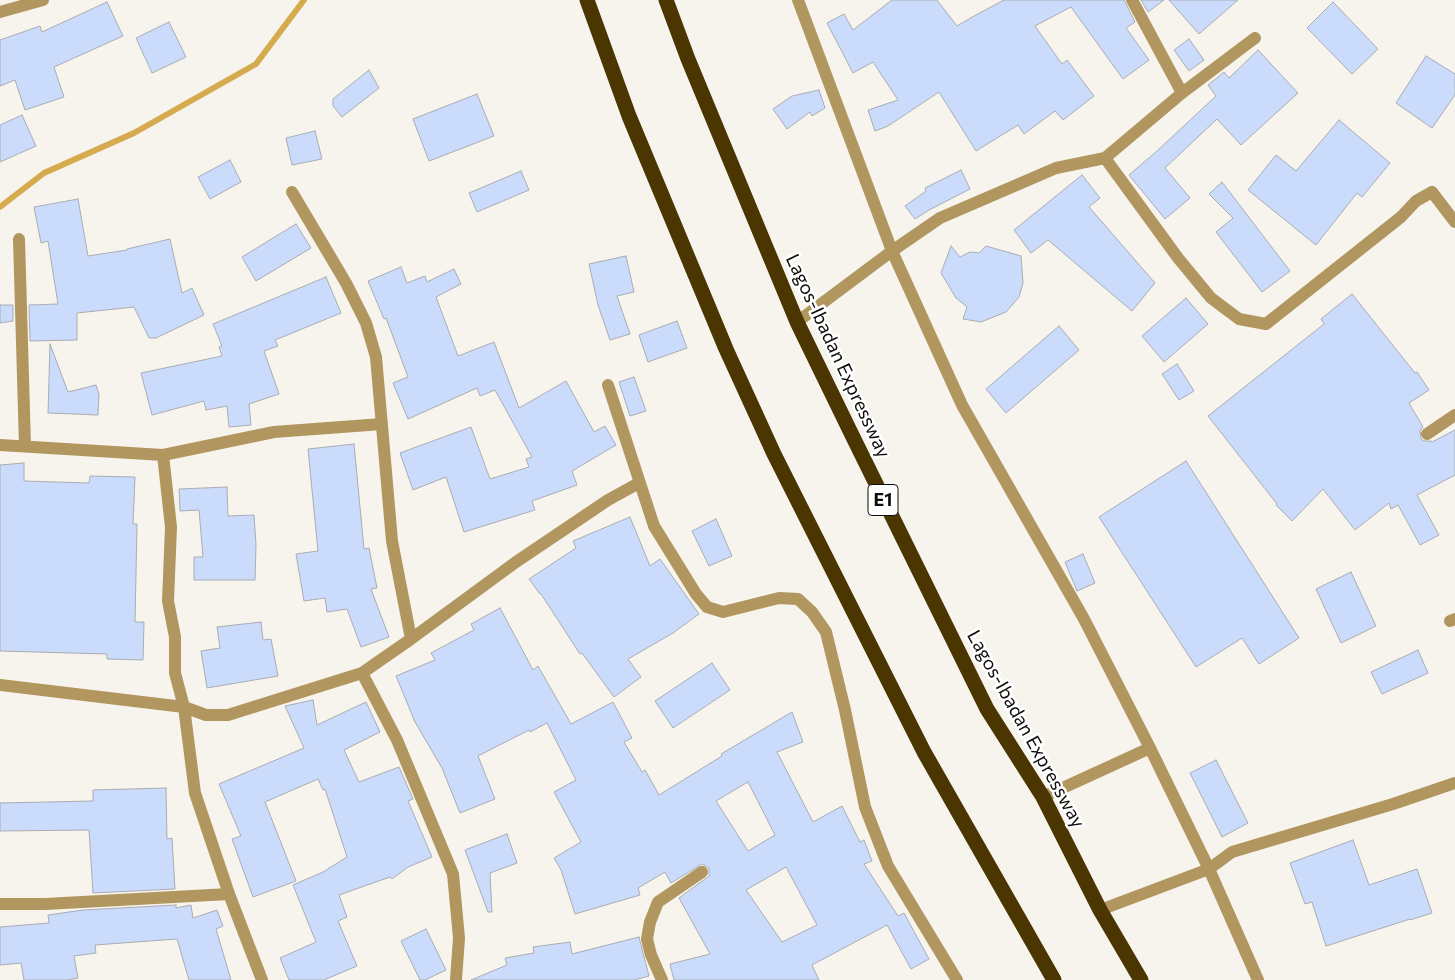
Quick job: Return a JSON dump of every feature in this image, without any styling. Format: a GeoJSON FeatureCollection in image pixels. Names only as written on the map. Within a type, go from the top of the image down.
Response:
{"type":"FeatureCollection","features":[{"type":"Feature","properties":{"kind":"highway"},"geometry":{"type":"LineString","coordinates":[[587,0],[629,116],[726,349],[774,454],[924,752],[1054,980]]}},
{"type":"Feature","properties":{"kind":"highway","name":"Lagos-Ibadan Expressway"},"geometry":{"type":"LineString","coordinates":[[666,0],[688,59],[797,322],[904,543],[988,709],[1043,797],[1100,910],[1141,980]]}},
{"type":"Feature","properties":{"kind":"street"},"geometry":{"type":"LineString","coordinates":[[0,12],[43,0]]}},
{"type":"Feature","properties":{"kind":"street"},"geometry":{"type":"LineString","coordinates":[[798,0],[892,251],[962,405],[1084,618],[1209,869],[1258,980]]}},
{"type":"Feature","properties":{"kind":"street"},"geometry":{"type":"LineString","coordinates":[[1132,0],[1182,93]]}},
{"type":"Feature","properties":{"kind":"street"},"geometry":{"type":"LineString","coordinates":[[797,322],[892,251],[940,218],[1056,168],[1105,158],[1182,93],[1255,38]]}},
{"type":"Feature","properties":{"kind":"street"},"geometry":{"type":"LineString","coordinates":[[1105,158],[1178,258],[1211,298],[1240,319],[1266,324],[1401,217],[1416,201],[1432,192],[1455,222]]}},
{"type":"Feature","properties":{"kind":"street"},"geometry":{"type":"LineString","coordinates":[[292,192],[346,284],[366,323],[376,357],[392,541],[411,639]]}},
{"type":"Feature","properties":{"kind":"street"},"geometry":{"type":"LineString","coordinates":[[19,240],[25,446]]}},
{"type":"Feature","properties":{"kind":"street"},"geometry":{"type":"LineString","coordinates":[[608,385],[654,526],[696,594],[707,607],[724,612],[779,598],[798,599],[812,612],[826,632],[845,710],[865,807],[888,866],[957,980]]}},
{"type":"Feature","properties":{"kind":"street"},"geometry":{"type":"LineString","coordinates":[[1427,434],[1455,415]]}},
{"type":"Feature","properties":{"kind":"street"},"geometry":{"type":"LineString","coordinates":[[0,445],[163,455],[274,432],[382,424]]}},
{"type":"Feature","properties":{"kind":"street"},"geometry":{"type":"LineString","coordinates":[[163,455],[171,526],[168,601],[175,637],[175,673],[184,707],[195,793],[228,894],[262,980]]}},
{"type":"Feature","properties":{"kind":"street"},"geometry":{"type":"LineString","coordinates":[[0,686],[184,707],[206,715],[228,715],[362,673],[516,562],[608,500],[640,483]]}},
{"type":"Feature","properties":{"kind":"street"},"geometry":{"type":"LineString","coordinates":[[362,673],[397,740],[454,874],[459,938],[456,980]]}},
{"type":"Feature","properties":{"kind":"street"},"geometry":{"type":"LineString","coordinates":[[1043,797],[1150,748]]}},
{"type":"Feature","properties":{"kind":"street"},"geometry":{"type":"LineString","coordinates":[[1100,910],[1209,869],[1232,852],[1393,804],[1455,783]]}},
{"type":"Feature","properties":{"kind":"street"},"geometry":{"type":"LineString","coordinates":[[662,980],[651,955],[647,939],[650,922],[658,902],[702,872]]}},
{"type":"Feature","properties":{"kind":"street"},"geometry":{"type":"LineString","coordinates":[[0,904],[45,904],[228,894]]}},
{"type":"Feature","properties":{"kind":"building"},"geometry":{"type":"Polygon","coordinates":[[[892,0],[937,0],[957,26],[1004,0],[1124,0],[1135,22],[1126,28],[1149,60],[1123,79],[1071,7],[1035,26],[1062,64],[1067,60],[1094,96],[1063,120],[1055,111],[1024,134],[1018,125],[976,151],[939,92],[888,126],[875,131],[868,110],[898,100],[873,62],[853,73],[827,23],[844,14],[853,30],[892,0]]]}},
{"type":"Feature","properties":{"kind":"building"},"geometry":{"type":"Polygon","coordinates":[[[1141,0],[1164,0],[1148,12],[1141,0]]]}},
{"type":"Feature","properties":{"kind":"building"},"geometry":{"type":"Polygon","coordinates":[[[1169,0],[1238,0],[1199,34],[1169,0]]]}},
{"type":"Feature","properties":{"kind":"building"},"geometry":{"type":"Polygon","coordinates":[[[107,2],[123,36],[54,67],[64,97],[25,110],[15,80],[0,86],[0,40],[40,26],[42,32],[107,2]]]}},
{"type":"Feature","properties":{"kind":"building"},"geometry":{"type":"Polygon","coordinates":[[[1333,2],[1378,49],[1352,74],[1307,28],[1333,2]]]}},
{"type":"Feature","properties":{"kind":"building"},"geometry":{"type":"Polygon","coordinates":[[[169,22],[186,57],[152,73],[136,38],[169,22]]]}},
{"type":"Feature","properties":{"kind":"building"},"geometry":{"type":"Polygon","coordinates":[[[1189,39],[1204,60],[1189,71],[1174,50],[1189,39]]]}},
{"type":"Feature","properties":{"kind":"building"},"geometry":{"type":"Polygon","coordinates":[[[1258,50],[1298,93],[1241,145],[1217,119],[1165,168],[1190,198],[1165,219],[1129,175],[1216,96],[1208,85],[1224,72],[1229,78],[1258,50]]]}},
{"type":"Feature","properties":{"kind":"building"},"geometry":{"type":"Polygon","coordinates":[[[1426,56],[1455,74],[1455,95],[1432,128],[1396,103],[1426,56]]]}},
{"type":"Feature","properties":{"kind":"building"},"geometry":{"type":"Polygon","coordinates":[[[369,70],[379,88],[342,117],[333,106],[333,99],[369,70]]]}},
{"type":"Feature","properties":{"kind":"building"},"geometry":{"type":"Polygon","coordinates":[[[819,90],[825,108],[812,116],[810,112],[787,129],[773,109],[792,96],[819,90]]]}},
{"type":"Feature","properties":{"kind":"building"},"geometry":{"type":"Polygon","coordinates":[[[477,94],[494,136],[429,161],[413,119],[477,94]]]}},
{"type":"Feature","properties":{"kind":"building"},"geometry":{"type":"Polygon","coordinates":[[[22,115],[36,146],[0,162],[0,125],[22,115]]]}},
{"type":"Feature","properties":{"kind":"building"},"geometry":{"type":"Polygon","coordinates":[[[1339,120],[1390,163],[1362,197],[1357,193],[1316,245],[1248,190],[1276,155],[1296,171],[1339,120]]]}},
{"type":"Feature","properties":{"kind":"building"},"geometry":{"type":"Polygon","coordinates":[[[315,131],[322,159],[292,165],[286,138],[315,131]]]}},
{"type":"Feature","properties":{"kind":"building"},"geometry":{"type":"Polygon","coordinates":[[[230,160],[241,182],[210,199],[198,177],[230,160]]]}},
{"type":"Feature","properties":{"kind":"building"},"geometry":{"type":"Polygon","coordinates":[[[961,170],[970,189],[915,219],[905,206],[926,191],[925,188],[961,170]]]}},
{"type":"Feature","properties":{"kind":"building"},"geometry":{"type":"Polygon","coordinates":[[[521,171],[529,190],[477,212],[469,193],[521,171]]]}},
{"type":"Feature","properties":{"kind":"building"},"geometry":{"type":"Polygon","coordinates":[[[1082,175],[1100,198],[1089,207],[1155,283],[1132,311],[1048,240],[1031,253],[1014,230],[1082,175]]]}},
{"type":"Feature","properties":{"kind":"building"},"geometry":{"type":"Polygon","coordinates":[[[1222,182],[1290,271],[1262,292],[1216,232],[1233,218],[1209,194],[1222,182]]]}},
{"type":"Feature","properties":{"kind":"building"},"geometry":{"type":"Polygon","coordinates":[[[78,199],[88,256],[127,250],[170,239],[182,293],[192,288],[204,315],[156,338],[149,338],[134,307],[77,313],[77,340],[30,341],[29,305],[58,304],[48,241],[41,243],[34,207],[78,199]]]}},
{"type":"Feature","properties":{"kind":"building"},"geometry":{"type":"Polygon","coordinates":[[[296,224],[311,248],[256,281],[242,257],[296,224]]]}},
{"type":"Feature","properties":{"kind":"building"},"geometry":{"type":"Polygon","coordinates":[[[951,246],[960,257],[970,252],[979,253],[986,246],[1021,256],[1023,283],[1019,297],[1006,312],[981,322],[963,319],[967,307],[956,298],[941,273],[951,246]]]}},
{"type":"Feature","properties":{"kind":"building"},"geometry":{"type":"Polygon","coordinates":[[[626,256],[634,292],[617,296],[630,334],[610,340],[598,305],[589,264],[626,256]]]}},
{"type":"Feature","properties":{"kind":"building"},"geometry":{"type":"Polygon","coordinates":[[[401,267],[407,283],[425,276],[427,282],[454,269],[461,284],[436,297],[458,356],[494,342],[519,408],[566,381],[594,432],[605,426],[616,445],[572,471],[577,485],[532,501],[535,510],[464,532],[446,477],[413,490],[400,453],[471,427],[490,479],[529,467],[526,459],[532,457],[495,390],[480,396],[477,388],[408,419],[393,383],[408,377],[386,318],[384,319],[368,281],[401,267]]]}},
{"type":"Feature","properties":{"kind":"building"},"geometry":{"type":"Polygon","coordinates":[[[326,277],[341,313],[275,340],[278,346],[264,351],[279,394],[249,404],[251,425],[229,427],[227,406],[206,410],[204,401],[152,415],[141,373],[222,356],[219,347],[222,346],[213,324],[326,277]]]}},
{"type":"Feature","properties":{"kind":"building"},"geometry":{"type":"Polygon","coordinates":[[[1352,294],[1415,373],[1417,372],[1429,390],[1409,403],[1423,427],[1420,431],[1421,439],[1432,442],[1455,430],[1455,475],[1417,495],[1439,535],[1420,545],[1398,505],[1391,509],[1389,503],[1355,530],[1323,489],[1292,521],[1276,505],[1208,416],[1324,324],[1321,319],[1352,294]]]}},
{"type":"Feature","properties":{"kind":"building"},"geometry":{"type":"Polygon","coordinates":[[[1186,298],[1208,324],[1164,362],[1142,336],[1186,298]]]}},
{"type":"Feature","properties":{"kind":"building"},"geometry":{"type":"Polygon","coordinates":[[[0,305],[13,305],[13,321],[0,323],[0,305]]]}},
{"type":"Feature","properties":{"kind":"building"},"geometry":{"type":"Polygon","coordinates":[[[677,321],[687,348],[648,362],[639,335],[677,321]]]}},
{"type":"Feature","properties":{"kind":"building"},"geometry":{"type":"Polygon","coordinates":[[[1059,326],[1079,350],[1006,413],[986,389],[1059,326]]]}},
{"type":"Feature","properties":{"kind":"building"},"geometry":{"type":"Polygon","coordinates":[[[50,344],[68,392],[96,385],[99,394],[98,415],[48,413],[50,344]]]}},
{"type":"Feature","properties":{"kind":"building"},"geometry":{"type":"Polygon","coordinates":[[[1177,364],[1194,391],[1179,400],[1162,374],[1177,364]]]}},
{"type":"Feature","properties":{"kind":"building"},"geometry":{"type":"Polygon","coordinates":[[[634,377],[646,411],[630,416],[619,382],[634,377]]]}},
{"type":"Feature","properties":{"kind":"building"},"geometry":{"type":"Polygon","coordinates":[[[354,444],[364,549],[369,548],[377,588],[371,589],[389,637],[361,647],[347,609],[327,612],[325,598],[304,601],[296,554],[318,551],[308,449],[354,444]]]}},
{"type":"Feature","properties":{"kind":"building"},"geometry":{"type":"Polygon","coordinates":[[[1186,461],[1299,638],[1259,664],[1242,638],[1196,667],[1099,517],[1186,461]]]}},
{"type":"Feature","properties":{"kind":"building"},"geometry":{"type":"Polygon","coordinates":[[[24,463],[24,481],[89,483],[90,476],[135,477],[133,524],[137,524],[135,622],[144,622],[143,660],[107,659],[107,654],[0,651],[0,465],[24,463]]]}},
{"type":"Feature","properties":{"kind":"building"},"geometry":{"type":"Polygon","coordinates":[[[227,487],[228,516],[254,515],[256,545],[255,580],[194,580],[194,557],[203,557],[199,510],[180,511],[179,489],[227,487]]]}},
{"type":"Feature","properties":{"kind":"building"},"geometry":{"type":"Polygon","coordinates":[[[630,517],[650,566],[660,559],[699,614],[673,633],[628,659],[641,677],[614,697],[582,653],[580,654],[529,579],[576,548],[573,541],[630,517]]]}},
{"type":"Feature","properties":{"kind":"building"},"geometry":{"type":"Polygon","coordinates":[[[716,519],[732,556],[709,566],[692,531],[716,519]]]}},
{"type":"Feature","properties":{"kind":"building"},"geometry":{"type":"Polygon","coordinates":[[[1083,554],[1095,583],[1077,591],[1065,562],[1083,554]]]}},
{"type":"Feature","properties":{"kind":"building"},"geometry":{"type":"Polygon","coordinates":[[[1351,572],[1376,626],[1341,643],[1316,589],[1351,572]]]}},
{"type":"Feature","properties":{"kind":"building"},"geometry":{"type":"Polygon","coordinates":[[[500,608],[533,670],[538,666],[571,724],[613,702],[632,738],[624,742],[642,772],[645,770],[659,795],[722,756],[721,754],[792,712],[803,742],[777,752],[813,822],[842,806],[860,842],[864,840],[872,861],[864,864],[898,916],[904,913],[929,959],[911,969],[887,925],[812,965],[819,980],[674,980],[670,964],[710,954],[679,898],[709,876],[709,868],[702,864],[671,883],[665,872],[638,888],[640,895],[575,914],[561,870],[554,858],[581,842],[554,792],[576,780],[547,723],[478,756],[495,799],[460,813],[442,768],[415,722],[396,676],[435,660],[431,653],[474,630],[471,624],[500,608]],[[748,782],[716,801],[748,851],[775,835],[748,782]],[[786,867],[746,890],[782,942],[817,925],[786,867]]]}},
{"type":"Feature","properties":{"kind":"building"},"geometry":{"type":"Polygon","coordinates":[[[261,622],[263,640],[271,639],[278,676],[207,688],[201,651],[220,648],[217,627],[261,622]]]}},
{"type":"Feature","properties":{"kind":"building"},"geometry":{"type":"Polygon","coordinates":[[[1418,650],[1428,673],[1382,694],[1371,672],[1418,650]]]}},
{"type":"Feature","properties":{"kind":"building"},"geometry":{"type":"Polygon","coordinates":[[[712,663],[730,690],[673,728],[655,701],[712,663]]]}},
{"type":"Feature","properties":{"kind":"building"},"geometry":{"type":"Polygon","coordinates":[[[313,700],[317,725],[366,702],[380,732],[344,750],[359,782],[399,767],[413,799],[408,801],[432,857],[408,867],[392,879],[390,877],[339,895],[347,917],[338,921],[357,966],[324,980],[289,980],[280,958],[316,942],[293,885],[323,872],[347,857],[325,789],[323,790],[318,779],[265,802],[296,881],[253,897],[232,839],[241,836],[219,784],[304,748],[285,706],[313,700]]]}},
{"type":"Feature","properties":{"kind":"building"},"geometry":{"type":"Polygon","coordinates":[[[1216,760],[1248,823],[1222,837],[1190,773],[1216,760]]]}},
{"type":"Feature","properties":{"kind":"building"},"geometry":{"type":"Polygon","coordinates":[[[166,788],[167,839],[172,838],[175,889],[93,893],[89,830],[0,831],[0,803],[93,801],[93,790],[166,788]]]}},
{"type":"Feature","properties":{"kind":"building"},"geometry":{"type":"Polygon","coordinates":[[[507,834],[517,863],[490,873],[492,912],[488,912],[465,850],[507,834]]]}},
{"type":"Feature","properties":{"kind":"building"},"geometry":{"type":"Polygon","coordinates":[[[1353,840],[1369,885],[1417,869],[1432,913],[1326,946],[1312,902],[1305,904],[1290,863],[1353,840]]]}},
{"type":"Feature","properties":{"kind":"building"},"geometry":{"type":"Polygon","coordinates":[[[176,905],[176,908],[191,905],[193,918],[217,910],[223,926],[216,929],[231,980],[189,980],[177,939],[95,945],[96,953],[74,956],[78,978],[67,980],[24,980],[21,963],[0,965],[0,927],[49,923],[48,915],[83,910],[176,905]]]}},
{"type":"Feature","properties":{"kind":"building"},"geometry":{"type":"Polygon","coordinates":[[[426,929],[446,970],[425,980],[420,980],[401,941],[426,929]]]}},
{"type":"Feature","properties":{"kind":"building"},"geometry":{"type":"Polygon","coordinates":[[[639,937],[649,976],[634,980],[471,980],[507,965],[505,958],[534,953],[533,947],[570,942],[572,954],[639,937]]]}},
{"type":"Feature","properties":{"kind":"waterway"},"geometry":{"type":"LineString","coordinates":[[0,207],[44,173],[134,133],[256,64],[304,0]]}}]}
